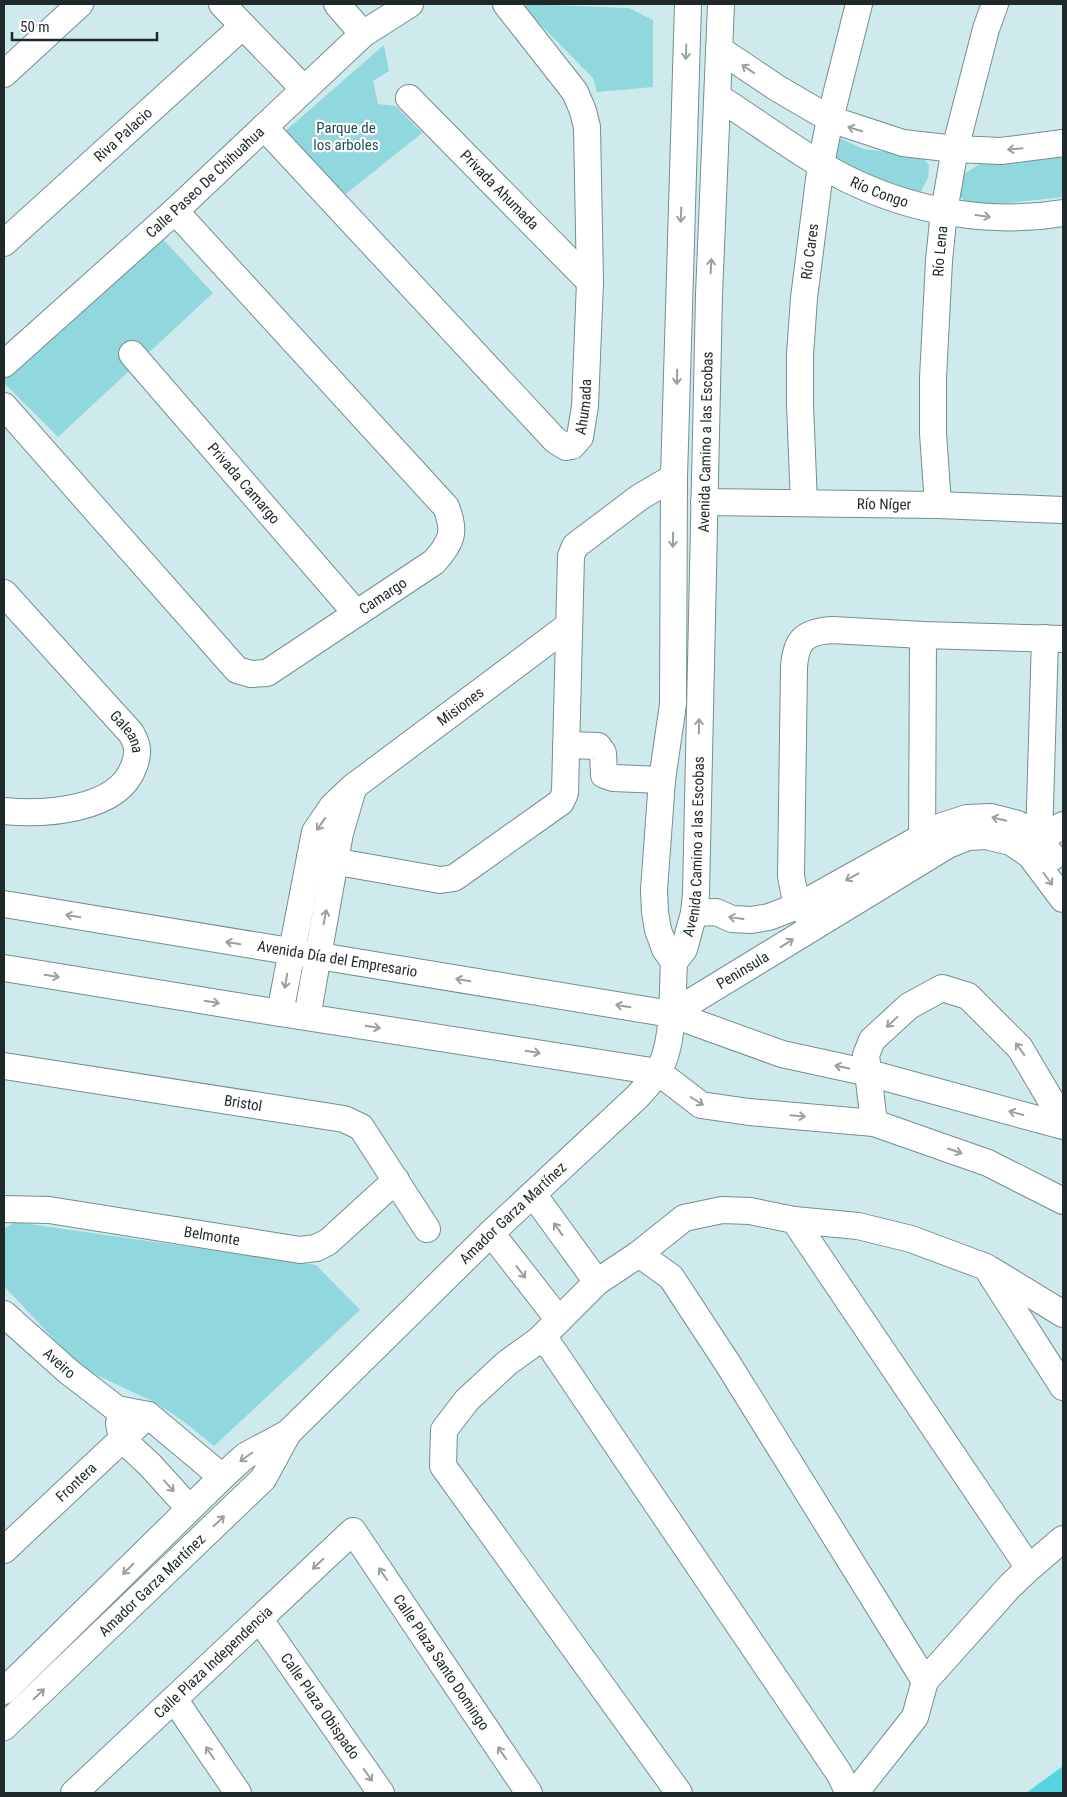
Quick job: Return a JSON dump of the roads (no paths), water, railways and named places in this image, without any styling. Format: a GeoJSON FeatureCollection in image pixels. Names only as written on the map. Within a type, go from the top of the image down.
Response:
{"type":"FeatureCollection","features":[{"type":"Feature","properties":{"kind":"street"},"geometry":{"type":"LineString","coordinates":[[4,74],[80,4]]}},
{"type":"Feature","properties":{"kind":"street"},"geometry":{"type":"LineString","coordinates":[[222,4],[304,89]]}},
{"type":"Feature","properties":{"kind":"street"},"geometry":{"type":"LineString","coordinates":[[337,4],[363,34]]}},
{"type":"Feature","properties":{"kind":"street","name":"Calle Paseo De Chihuahua"},"geometry":{"type":"LineString","coordinates":[[4,364],[175,211],[363,34],[410,4]]}},
{"type":"Feature","properties":{"kind":"street","name":"Ahumada"},"geometry":{"type":"LineString","coordinates":[[264,127],[555,440],[566,447],[572,446],[576,443],[582,429],[585,406],[590,282],[586,127],[583,111],[575,92],[506,4]]}},
{"type":"Feature","properties":{"kind":"street","name":"Avenida Camino a las Escobas"},"geometry":{"type":"LineString","coordinates":[[688,4],[674,477],[673,704],[662,780],[654,890],[658,930],[665,949],[674,962],[684,949],[694,913],[696,884],[709,295],[721,4]]}},
{"type":"Feature","properties":{"kind":"street","name":"Río Lena"},"geometry":{"type":"LineString","coordinates":[[938,505],[933,433],[933,378],[944,211],[955,149],[986,29],[995,4]]}},
{"type":"Feature","properties":{"kind":"street","name":"Río Cares"},"geometry":{"type":"LineString","coordinates":[[804,503],[800,355],[804,298],[821,164],[853,6]]}},
{"type":"Feature","properties":{"kind":"street","name":"Riva Palacio"},"geometry":{"type":"LineString","coordinates":[[4,243],[242,26]]}},
{"type":"Feature","properties":{"kind":"street"},"geometry":{"type":"LineString","coordinates":[[719,49],[777,88],[830,120],[903,143],[955,149],[1001,151],[1063,143]]}},
{"type":"Feature","properties":{"kind":"street","name":"Río Congo"},"geometry":{"type":"LineString","coordinates":[[718,97],[849,180],[903,202],[944,211],[995,218],[1021,218],[1063,213]]}},
{"type":"Feature","properties":{"kind":"street","name":"Privada Ahumada"},"geometry":{"type":"LineString","coordinates":[[409,98],[590,282]]}},
{"type":"Feature","properties":{"kind":"street","name":"Camargo"},"geometry":{"type":"LineString","coordinates":[[4,406],[237,670],[251,674],[266,673],[434,562],[445,550],[452,536],[452,522],[446,507],[175,211]]}},
{"type":"Feature","properties":{"kind":"street"},"geometry":{"type":"LineString","coordinates":[[679,296],[709,295]]}},
{"type":"Feature","properties":{"kind":"street","name":"Privada Camargo"},"geometry":{"type":"LineString","coordinates":[[132,354],[356,613]]}},
{"type":"Feature","properties":{"kind":"street"},"geometry":{"type":"LineString","coordinates":[[310,857],[440,880],[454,878],[561,802],[565,793],[571,556],[575,546],[640,496],[674,477]]}},
{"type":"Feature","properties":{"kind":"street","name":"Río Níger"},"geometry":{"type":"LineString","coordinates":[[704,502],[938,505],[1063,510]]}},
{"type":"Feature","properties":{"kind":"street","name":"Galeana"},"geometry":{"type":"LineString","coordinates":[[4,593],[131,733],[137,745],[138,757],[132,774],[119,789],[105,798],[55,812],[9,806]]}},
{"type":"Feature","properties":{"kind":"street","name":"Misiones"},"geometry":{"type":"LineString","coordinates":[[280,1013],[315,832],[332,807],[353,787],[568,626]]}},
{"type":"Feature","properties":{"kind":"street"},"geometry":{"type":"LineString","coordinates":[[806,916],[794,892],[792,876],[794,667],[798,647],[803,638],[811,633],[832,630],[923,636],[1054,638],[1034,847]]}},
{"type":"Feature","properties":{"kind":"street"},"geometry":{"type":"LineString","coordinates":[[922,849],[923,636]]}},
{"type":"Feature","properties":{"kind":"street"},"geometry":{"type":"LineString","coordinates":[[566,745],[598,746],[603,753],[604,775],[613,778],[662,780]]}},
{"type":"Feature","properties":{"kind":"street"},"geometry":{"type":"LineString","coordinates":[[307,1017],[340,833],[353,787]]}},
{"type":"Feature","properties":{"kind":"street"},"geometry":{"type":"LineString","coordinates":[[694,913],[716,912],[732,919],[750,920],[769,917],[806,916],[922,849],[942,826],[967,818],[992,817],[1018,824],[1034,847],[1063,899]]}},
{"type":"Feature","properties":{"kind":"street"},"geometry":{"type":"LineString","coordinates":[[1034,847],[1063,825]]}},
{"type":"Feature","properties":{"kind":"street"},"geometry":{"type":"LineString","coordinates":[[1034,847],[1063,869]]}},
{"type":"Feature","properties":{"kind":"street","name":"Avenida Día del Empresario"},"geometry":{"type":"LineString","coordinates":[[4,904],[671,1014],[782,1054],[869,1073],[1063,1126]]}},
{"type":"Feature","properties":{"kind":"street","name":"Peninsula"},"geometry":{"type":"LineString","coordinates":[[671,1014],[806,916]]}},
{"type":"Feature","properties":{"kind":"street","name":"Amador Garza Martínez"},"geometry":{"type":"LineString","coordinates":[[4,1690],[222,1477],[246,1456],[288,1432],[492,1233],[630,1103],[658,1072],[666,1051],[671,1028],[674,962]]}},
{"type":"Feature","properties":{"kind":"street"},"geometry":{"type":"LineString","coordinates":[[4,968],[658,1072],[701,1105],[749,1112],[874,1123],[988,1163],[1063,1201]]}},
{"type":"Feature","properties":{"kind":"street"},"geometry":{"type":"LineString","coordinates":[[874,1123],[866,1055],[872,1040],[909,1006],[942,988],[968,996],[1020,1048],[1063,1121]]}},
{"type":"Feature","properties":{"kind":"street","name":"Bristol"},"geometry":{"type":"LineString","coordinates":[[4,1066],[344,1119],[361,1127],[427,1229]]}},
{"type":"Feature","properties":{"kind":"street","name":"Belmonte"},"geometry":{"type":"LineString","coordinates":[[4,1208],[49,1210],[300,1250],[316,1248],[328,1242],[396,1180]]}},
{"type":"Feature","properties":{"kind":"street"},"geometry":{"type":"LineString","coordinates":[[533,1194],[597,1282]]}},
{"type":"Feature","properties":{"kind":"street"},"geometry":{"type":"LineString","coordinates":[[679,1793],[444,1466],[444,1430],[467,1400],[506,1363],[539,1340],[597,1282],[639,1254],[684,1218],[722,1210],[750,1211],[794,1220],[858,1226],[911,1239],[986,1267],[1063,1314]]}},
{"type":"Feature","properties":{"kind":"street"},"geometry":{"type":"LineString","coordinates":[[794,1220],[1029,1568]]}},
{"type":"Feature","properties":{"kind":"street"},"geometry":{"type":"LineString","coordinates":[[492,1233],[559,1320]]}},
{"type":"Feature","properties":{"kind":"street"},"geometry":{"type":"LineString","coordinates":[[639,1254],[671,1277],[728,1364],[925,1681]]}},
{"type":"Feature","properties":{"kind":"street"},"geometry":{"type":"LineString","coordinates":[[986,1267],[1063,1387]]}},
{"type":"Feature","properties":{"kind":"street","name":"Aveiro"},"geometry":{"type":"LineString","coordinates":[[4,1314],[69,1372],[117,1410],[148,1415]]}},
{"type":"Feature","properties":{"kind":"street"},"geometry":{"type":"LineString","coordinates":[[539,1340],[550,1346],[556,1354],[839,1773],[849,1793]]}},
{"type":"Feature","properties":{"kind":"street"},"geometry":{"type":"LineString","coordinates":[[117,1410],[122,1439],[150,1465],[189,1508]]}},
{"type":"Feature","properties":{"kind":"street"},"geometry":{"type":"LineString","coordinates":[[148,1415],[222,1477]]}},
{"type":"Feature","properties":{"kind":"street","name":"Frontera"},"geometry":{"type":"LineString","coordinates":[[9,1535],[148,1415]]}},
{"type":"Feature","properties":{"kind":"street","name":"Amador Garza Martínez"},"geometry":{"type":"LineString","coordinates":[[4,1727],[263,1479],[288,1432]]}},
{"type":"Feature","properties":{"kind":"street","name":"Calle Plaza Independencia"},"geometry":{"type":"LineString","coordinates":[[80,1791],[174,1699],[354,1531]]}},
{"type":"Feature","properties":{"kind":"street","name":"Calle Plaza Santo Domingo"},"geometry":{"type":"LineString","coordinates":[[354,1531],[530,1793]]}},
{"type":"Feature","properties":{"kind":"street"},"geometry":{"type":"LineString","coordinates":[[855,1793],[915,1717],[925,1681],[1029,1568],[1063,1539]]}},
{"type":"Feature","properties":{"kind":"street","name":"Calle Plaza Obispado"},"geometry":{"type":"LineString","coordinates":[[260,1620],[381,1793]]}},
{"type":"Feature","properties":{"kind":"street"},"geometry":{"type":"LineString","coordinates":[[174,1699],[238,1793]]}},
{"type":"Feature","properties":{"kind":"park label","name":"Parque de los arboles"},"geometry":{"type":"Point","coordinates":[346,136]}}]}
